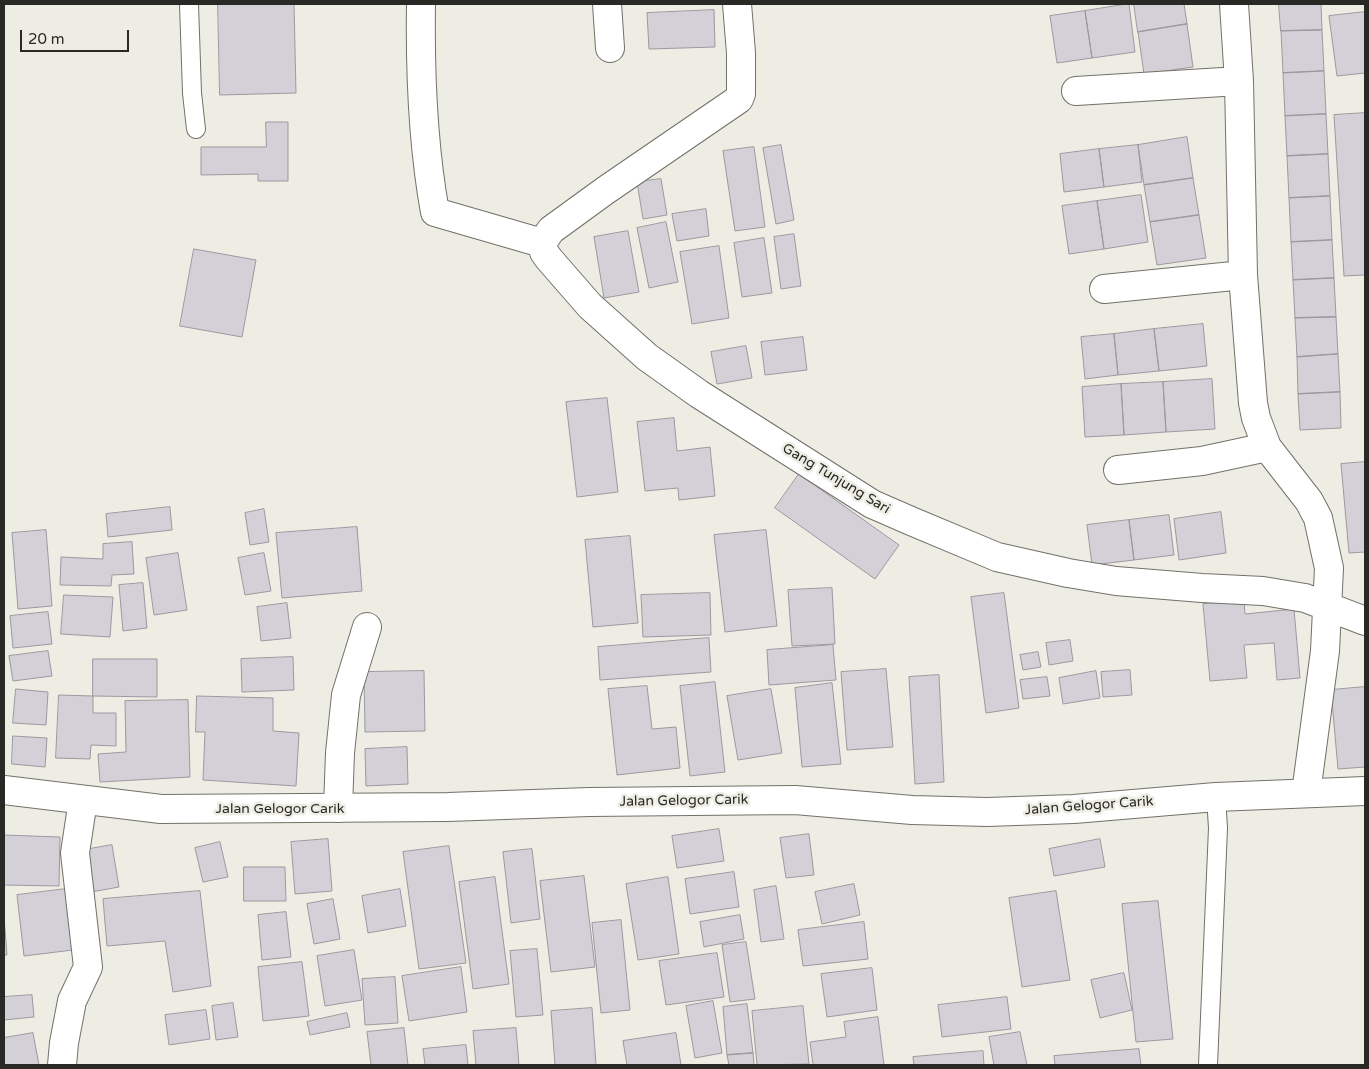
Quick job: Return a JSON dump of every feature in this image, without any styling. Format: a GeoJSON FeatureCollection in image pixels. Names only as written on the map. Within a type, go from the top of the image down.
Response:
{"type":"FeatureCollection","features":[{"type":"Feature","properties":{"kind":"street"},"geometry":{"type":"LineString","coordinates":[[421,4],[420,46],[429,179],[434,212],[542,243],[551,230],[739,99],[741,94],[741,53],[737,4]]}},
{"type":"Feature","properties":{"kind":"street"},"geometry":{"type":"LineString","coordinates":[[607,4],[610,48]]}},
{"type":"Feature","properties":{"kind":"street"},"geometry":{"type":"LineString","coordinates":[[1234,4],[1239,81],[1243,275],[1253,403],[1256,418],[1267,447],[1309,501],[1318,518],[1329,568],[1325,652],[1306,793]]}},
{"type":"Feature","properties":{"kind":"street"},"geometry":{"type":"LineString","coordinates":[[1076,91],[1239,81]]}},
{"type":"Feature","properties":{"kind":"street","name":"Gang Tunjung Sari"},"geometry":{"type":"LineString","coordinates":[[542,243],[544,252],[549,259],[590,306],[647,357],[699,394],[872,504],[997,557],[1068,573],[1116,581],[1263,591],[1305,598],[1365,621]]}},
{"type":"Feature","properties":{"kind":"street"},"geometry":{"type":"LineString","coordinates":[[1104,289],[1243,275]]}},
{"type":"Feature","properties":{"kind":"street"},"geometry":{"type":"LineString","coordinates":[[1118,470],[1202,461],[1267,447]]}},
{"type":"Feature","properties":{"kind":"street"},"geometry":{"type":"LineString","coordinates":[[338,808],[340,753],[346,695],[366,628]]}},
{"type":"Feature","properties":{"kind":"street","name":"Jalan Gelogor Carik"},"geometry":{"type":"LineString","coordinates":[[4,790],[161,809],[448,807],[589,802],[795,800],[912,810],[987,812],[1074,809],[1216,796],[1365,791]]}},
{"type":"Feature","properties":{"kind":"street"},"geometry":{"type":"LineString","coordinates":[[62,1065],[72,1001],[88,967],[75,853],[83,800]]}},
{"type":"Feature","properties":{"kind":"lane"},"geometry":{"type":"LineString","coordinates":[[189,4],[192,93],[196,129]]}},
{"type":"Feature","properties":{"kind":"lane"},"geometry":{"type":"LineString","coordinates":[[1208,1065],[1218,828],[1216,796]]}},
{"type":"Feature","properties":{"kind":"building"},"geometry":{"type":"Polygon","coordinates":[[[218,4],[294,4],[296,93],[220,95],[218,4]]]}},
{"type":"Feature","properties":{"kind":"building"},"geometry":{"type":"Polygon","coordinates":[[[1129,4],[1135,52],[1092,58],[1085,11],[1129,4]]]}},
{"type":"Feature","properties":{"kind":"building"},"geometry":{"type":"Polygon","coordinates":[[[1134,4],[1184,4],[1187,24],[1138,32],[1134,4]]]}},
{"type":"Feature","properties":{"kind":"building"},"geometry":{"type":"Polygon","coordinates":[[[1279,4],[1321,4],[1322,30],[1281,31],[1279,4]]]}},
{"type":"Feature","properties":{"kind":"building"},"geometry":{"type":"Polygon","coordinates":[[[714,10],[715,47],[649,49],[647,13],[714,10]]]}},
{"type":"Feature","properties":{"kind":"building"},"geometry":{"type":"Polygon","coordinates":[[[1085,11],[1092,58],[1057,63],[1050,16],[1085,11]]]}},
{"type":"Feature","properties":{"kind":"building"},"geometry":{"type":"Polygon","coordinates":[[[1365,12],[1365,73],[1337,76],[1329,16],[1365,12]]]}},
{"type":"Feature","properties":{"kind":"building"},"geometry":{"type":"Polygon","coordinates":[[[1187,24],[1193,67],[1144,74],[1138,32],[1187,24]]]}},
{"type":"Feature","properties":{"kind":"building"},"geometry":{"type":"Polygon","coordinates":[[[1322,30],[1324,71],[1283,73],[1281,31],[1322,30]]]}},
{"type":"Feature","properties":{"kind":"building"},"geometry":{"type":"Polygon","coordinates":[[[1324,71],[1326,114],[1285,116],[1283,73],[1324,71]]]}},
{"type":"Feature","properties":{"kind":"building"},"geometry":{"type":"Polygon","coordinates":[[[1365,113],[1365,275],[1344,276],[1334,115],[1365,113]]]}},
{"type":"Feature","properties":{"kind":"building"},"geometry":{"type":"Polygon","coordinates":[[[1326,114],[1328,154],[1287,156],[1285,116],[1326,114]]]}},
{"type":"Feature","properties":{"kind":"building"},"geometry":{"type":"Polygon","coordinates":[[[266,122],[288,122],[288,181],[258,181],[258,174],[201,175],[201,147],[266,147],[266,122]]]}},
{"type":"Feature","properties":{"kind":"building"},"geometry":{"type":"Polygon","coordinates":[[[1187,137],[1193,178],[1144,185],[1138,145],[1187,137]]]}},
{"type":"Feature","properties":{"kind":"building"},"geometry":{"type":"Polygon","coordinates":[[[781,145],[794,220],[776,224],[763,148],[781,145]]]}},
{"type":"Feature","properties":{"kind":"building"},"geometry":{"type":"Polygon","coordinates":[[[1138,145],[1142,182],[1104,187],[1099,149],[1138,145]]]}},
{"type":"Feature","properties":{"kind":"building"},"geometry":{"type":"Polygon","coordinates":[[[754,147],[765,227],[735,231],[723,151],[754,147]]]}},
{"type":"Feature","properties":{"kind":"building"},"geometry":{"type":"Polygon","coordinates":[[[1099,149],[1104,187],[1064,192],[1060,154],[1099,149]]]}},
{"type":"Feature","properties":{"kind":"building"},"geometry":{"type":"Polygon","coordinates":[[[1328,154],[1330,196],[1289,198],[1287,156],[1328,154]]]}},
{"type":"Feature","properties":{"kind":"building"},"geometry":{"type":"Polygon","coordinates":[[[1193,178],[1199,215],[1150,222],[1144,185],[1193,178]]]}},
{"type":"Feature","properties":{"kind":"building"},"geometry":{"type":"Polygon","coordinates":[[[661,179],[667,215],[643,219],[637,182],[661,179]]]}},
{"type":"Feature","properties":{"kind":"building"},"geometry":{"type":"Polygon","coordinates":[[[1141,195],[1148,242],[1104,249],[1097,201],[1141,195]]]}},
{"type":"Feature","properties":{"kind":"building"},"geometry":{"type":"Polygon","coordinates":[[[1330,196],[1332,240],[1291,242],[1289,198],[1330,196]]]}},
{"type":"Feature","properties":{"kind":"building"},"geometry":{"type":"Polygon","coordinates":[[[1097,201],[1104,249],[1069,254],[1062,206],[1097,201]]]}},
{"type":"Feature","properties":{"kind":"building"},"geometry":{"type":"Polygon","coordinates":[[[706,209],[709,236],[677,241],[672,214],[706,209]]]}},
{"type":"Feature","properties":{"kind":"building"},"geometry":{"type":"Polygon","coordinates":[[[1199,215],[1206,258],[1157,265],[1150,222],[1199,215]]]}},
{"type":"Feature","properties":{"kind":"building"},"geometry":{"type":"Polygon","coordinates":[[[666,222],[678,282],[649,288],[637,228],[666,222]]]}},
{"type":"Feature","properties":{"kind":"building"},"geometry":{"type":"Polygon","coordinates":[[[628,231],[639,292],[604,298],[594,237],[628,231]]]}},
{"type":"Feature","properties":{"kind":"building"},"geometry":{"type":"Polygon","coordinates":[[[794,234],[801,286],[781,289],[774,237],[794,234]]]}},
{"type":"Feature","properties":{"kind":"building"},"geometry":{"type":"Polygon","coordinates":[[[764,238],[772,293],[742,297],[734,243],[764,238]]]}},
{"type":"Feature","properties":{"kind":"building"},"geometry":{"type":"Polygon","coordinates":[[[1332,240],[1334,278],[1293,280],[1291,242],[1332,240]]]}},
{"type":"Feature","properties":{"kind":"building"},"geometry":{"type":"Polygon","coordinates":[[[719,246],[729,318],[692,324],[680,252],[719,246]]]}},
{"type":"Feature","properties":{"kind":"building"},"geometry":{"type":"Polygon","coordinates":[[[194,249],[256,260],[242,337],[180,326],[194,249]]]}},
{"type":"Feature","properties":{"kind":"building"},"geometry":{"type":"Polygon","coordinates":[[[1334,278],[1336,317],[1295,318],[1293,280],[1334,278]]]}},
{"type":"Feature","properties":{"kind":"building"},"geometry":{"type":"Polygon","coordinates":[[[1336,317],[1338,354],[1297,357],[1295,318],[1336,317]]]}},
{"type":"Feature","properties":{"kind":"building"},"geometry":{"type":"Polygon","coordinates":[[[1203,324],[1207,366],[1159,371],[1154,329],[1203,324]]]}},
{"type":"Feature","properties":{"kind":"building"},"geometry":{"type":"Polygon","coordinates":[[[1154,329],[1159,371],[1118,375],[1114,334],[1154,329]]]}},
{"type":"Feature","properties":{"kind":"building"},"geometry":{"type":"Polygon","coordinates":[[[1114,334],[1118,375],[1085,379],[1081,337],[1114,334]]]}},
{"type":"Feature","properties":{"kind":"building"},"geometry":{"type":"Polygon","coordinates":[[[803,337],[807,370],[765,375],[761,342],[803,337]]]}},
{"type":"Feature","properties":{"kind":"building"},"geometry":{"type":"Polygon","coordinates":[[[746,346],[752,378],[717,384],[711,352],[746,346]]]}},
{"type":"Feature","properties":{"kind":"building"},"geometry":{"type":"Polygon","coordinates":[[[1338,354],[1340,392],[1298,394],[1297,357],[1338,354]]]}},
{"type":"Feature","properties":{"kind":"building"},"geometry":{"type":"Polygon","coordinates":[[[1212,379],[1215,429],[1166,432],[1163,382],[1212,379]]]}},
{"type":"Feature","properties":{"kind":"building"},"geometry":{"type":"Polygon","coordinates":[[[1163,382],[1166,432],[1124,435],[1121,384],[1163,382]]]}},
{"type":"Feature","properties":{"kind":"building"},"geometry":{"type":"Polygon","coordinates":[[[1121,384],[1124,435],[1085,437],[1082,387],[1121,384]]]}},
{"type":"Feature","properties":{"kind":"building"},"geometry":{"type":"Polygon","coordinates":[[[1340,392],[1341,428],[1300,430],[1298,394],[1340,392]]]}},
{"type":"Feature","properties":{"kind":"building"},"geometry":{"type":"Polygon","coordinates":[[[607,398],[618,492],[577,497],[566,402],[607,398]]]}},
{"type":"Feature","properties":{"kind":"building"},"geometry":{"type":"Polygon","coordinates":[[[674,418],[677,451],[710,447],[715,496],[679,500],[678,488],[645,491],[637,422],[674,418]]]}},
{"type":"Feature","properties":{"kind":"building"},"geometry":{"type":"Polygon","coordinates":[[[1365,462],[1365,552],[1349,553],[1341,464],[1365,462]]]}},
{"type":"Feature","properties":{"kind":"building"},"geometry":{"type":"Polygon","coordinates":[[[799,474],[899,545],[875,579],[775,508],[799,474]]]}},
{"type":"Feature","properties":{"kind":"building"},"geometry":{"type":"Polygon","coordinates":[[[170,507],[172,530],[108,537],[106,514],[170,507]]]}},
{"type":"Feature","properties":{"kind":"building"},"geometry":{"type":"Polygon","coordinates":[[[264,509],[269,542],[250,545],[245,513],[264,509]]]}},
{"type":"Feature","properties":{"kind":"building"},"geometry":{"type":"Polygon","coordinates":[[[1221,512],[1226,553],[1179,560],[1174,519],[1221,512]]]}},
{"type":"Feature","properties":{"kind":"building"},"geometry":{"type":"Polygon","coordinates":[[[1169,515],[1174,555],[1134,560],[1129,520],[1169,515]]]}},
{"type":"Feature","properties":{"kind":"building"},"geometry":{"type":"Polygon","coordinates":[[[1129,520],[1134,560],[1092,565],[1087,525],[1129,520]]]}},
{"type":"Feature","properties":{"kind":"building"},"geometry":{"type":"Polygon","coordinates":[[[357,527],[362,591],[282,598],[276,533],[357,527]]]}},
{"type":"Feature","properties":{"kind":"building"},"geometry":{"type":"Polygon","coordinates":[[[46,530],[52,606],[18,609],[12,533],[46,530]]]}},
{"type":"Feature","properties":{"kind":"building"},"geometry":{"type":"Polygon","coordinates":[[[766,530],[777,626],[725,632],[714,535],[766,530]]]}},
{"type":"Feature","properties":{"kind":"building"},"geometry":{"type":"Polygon","coordinates":[[[630,536],[638,623],[593,627],[585,540],[630,536]]]}},
{"type":"Feature","properties":{"kind":"building"},"geometry":{"type":"Polygon","coordinates":[[[132,542],[134,574],[112,575],[111,586],[60,585],[61,557],[103,559],[103,544],[132,542]]]}},
{"type":"Feature","properties":{"kind":"building"},"geometry":{"type":"Polygon","coordinates":[[[178,553],[187,610],[154,615],[146,558],[178,553]]]}},
{"type":"Feature","properties":{"kind":"building"},"geometry":{"type":"Polygon","coordinates":[[[264,553],[271,591],[245,595],[238,558],[264,553]]]}},
{"type":"Feature","properties":{"kind":"building"},"geometry":{"type":"Polygon","coordinates":[[[143,583],[147,628],[123,631],[119,585],[143,583]]]}},
{"type":"Feature","properties":{"kind":"building"},"geometry":{"type":"Polygon","coordinates":[[[832,588],[835,644],[792,646],[788,590],[832,588]]]}},
{"type":"Feature","properties":{"kind":"building"},"geometry":{"type":"Polygon","coordinates":[[[710,593],[711,635],[643,637],[641,595],[710,593]]]}},
{"type":"Feature","properties":{"kind":"building"},"geometry":{"type":"Polygon","coordinates":[[[1004,593],[1019,708],[986,713],[971,597],[1004,593]]]}},
{"type":"Feature","properties":{"kind":"building"},"geometry":{"type":"Polygon","coordinates":[[[64,595],[113,597],[110,637],[61,634],[64,595]]]}},
{"type":"Feature","properties":{"kind":"building"},"geometry":{"type":"Polygon","coordinates":[[[1244,601],[1245,614],[1294,609],[1300,678],[1277,680],[1274,643],[1244,645],[1247,678],[1210,681],[1203,604],[1244,601]]]}},
{"type":"Feature","properties":{"kind":"building"},"geometry":{"type":"Polygon","coordinates":[[[287,603],[291,638],[261,641],[257,607],[287,603]]]}},
{"type":"Feature","properties":{"kind":"building"},"geometry":{"type":"Polygon","coordinates":[[[48,612],[52,644],[13,648],[10,616],[48,612]]]}},
{"type":"Feature","properties":{"kind":"building"},"geometry":{"type":"Polygon","coordinates":[[[709,638],[711,672],[600,680],[598,647],[709,638]]]}},
{"type":"Feature","properties":{"kind":"building"},"geometry":{"type":"Polygon","coordinates":[[[1070,640],[1073,661],[1049,665],[1046,643],[1070,640]]]}},
{"type":"Feature","properties":{"kind":"building"},"geometry":{"type":"Polygon","coordinates":[[[833,645],[836,680],[769,685],[767,650],[833,645]]]}},
{"type":"Feature","properties":{"kind":"building"},"geometry":{"type":"Polygon","coordinates":[[[48,651],[52,676],[13,681],[9,656],[48,651]]]}},
{"type":"Feature","properties":{"kind":"building"},"geometry":{"type":"Polygon","coordinates":[[[1038,652],[1041,667],[1023,670],[1020,655],[1038,652]]]}},
{"type":"Feature","properties":{"kind":"building"},"geometry":{"type":"Polygon","coordinates":[[[293,657],[294,690],[242,692],[241,659],[293,657]]]}},
{"type":"Feature","properties":{"kind":"building"},"geometry":{"type":"Polygon","coordinates":[[[93,659],[157,659],[157,697],[93,696],[93,659]]]}},
{"type":"Feature","properties":{"kind":"building"},"geometry":{"type":"Polygon","coordinates":[[[886,669],[893,747],[847,750],[841,672],[886,669]]]}},
{"type":"Feature","properties":{"kind":"building"},"geometry":{"type":"Polygon","coordinates":[[[1130,670],[1132,695],[1103,697],[1101,672],[1130,670]]]}},
{"type":"Feature","properties":{"kind":"building"},"geometry":{"type":"Polygon","coordinates":[[[424,671],[425,731],[365,732],[364,672],[424,671]]]}},
{"type":"Feature","properties":{"kind":"building"},"geometry":{"type":"Polygon","coordinates":[[[1096,671],[1100,698],[1063,704],[1059,678],[1096,671]]]}},
{"type":"Feature","properties":{"kind":"building"},"geometry":{"type":"Polygon","coordinates":[[[939,675],[944,782],[915,784],[909,677],[939,675]]]}},
{"type":"Feature","properties":{"kind":"building"},"geometry":{"type":"Polygon","coordinates":[[[1047,677],[1050,696],[1023,699],[1020,680],[1047,677]]]}},
{"type":"Feature","properties":{"kind":"building"},"geometry":{"type":"Polygon","coordinates":[[[715,682],[725,772],[690,776],[680,686],[715,682]]]}},
{"type":"Feature","properties":{"kind":"building"},"geometry":{"type":"Polygon","coordinates":[[[832,683],[841,764],[802,767],[795,688],[832,683]]]}},
{"type":"Feature","properties":{"kind":"building"},"geometry":{"type":"Polygon","coordinates":[[[647,686],[652,729],[676,727],[680,768],[617,775],[608,689],[647,686]]]}},
{"type":"Feature","properties":{"kind":"building"},"geometry":{"type":"Polygon","coordinates":[[[1365,687],[1365,767],[1338,769],[1331,690],[1365,687]]]}},
{"type":"Feature","properties":{"kind":"building"},"geometry":{"type":"Polygon","coordinates":[[[16,689],[48,692],[46,725],[13,723],[16,689]]]}},
{"type":"Feature","properties":{"kind":"building"},"geometry":{"type":"Polygon","coordinates":[[[771,689],[782,753],[738,760],[727,696],[771,689]]]}},
{"type":"Feature","properties":{"kind":"building"},"geometry":{"type":"Polygon","coordinates":[[[59,695],[93,696],[93,713],[116,713],[116,746],[91,745],[90,759],[56,758],[59,695]]]}},
{"type":"Feature","properties":{"kind":"building"},"geometry":{"type":"Polygon","coordinates":[[[197,696],[273,698],[273,731],[299,733],[296,786],[203,780],[205,732],[196,732],[197,696]]]}},
{"type":"Feature","properties":{"kind":"building"},"geometry":{"type":"Polygon","coordinates":[[[188,700],[190,777],[100,782],[98,754],[126,752],[125,701],[188,700]]]}},
{"type":"Feature","properties":{"kind":"building"},"geometry":{"type":"Polygon","coordinates":[[[13,736],[47,738],[45,767],[12,764],[13,736]]]}},
{"type":"Feature","properties":{"kind":"building"},"geometry":{"type":"Polygon","coordinates":[[[407,747],[408,784],[366,786],[365,749],[407,747]]]}},
{"type":"Feature","properties":{"kind":"building"},"geometry":{"type":"Polygon","coordinates":[[[719,829],[724,861],[677,868],[672,836],[719,829]]]}},
{"type":"Feature","properties":{"kind":"building"},"geometry":{"type":"Polygon","coordinates":[[[809,834],[814,875],[786,878],[780,838],[809,834]]]}},
{"type":"Feature","properties":{"kind":"building"},"geometry":{"type":"Polygon","coordinates":[[[4,835],[60,837],[59,886],[4,885],[4,835]]]}},
{"type":"Feature","properties":{"kind":"building"},"geometry":{"type":"Polygon","coordinates":[[[328,839],[332,891],[295,894],[291,842],[328,839]]]}},
{"type":"Feature","properties":{"kind":"building"},"geometry":{"type":"Polygon","coordinates":[[[1100,839],[1105,867],[1054,876],[1049,849],[1100,839]]]}},
{"type":"Feature","properties":{"kind":"building"},"geometry":{"type":"Polygon","coordinates":[[[220,842],[228,877],[203,882],[195,848],[220,842]]]}},
{"type":"Feature","properties":{"kind":"building"},"geometry":{"type":"Polygon","coordinates":[[[112,845],[119,887],[91,892],[84,850],[112,845]]]}},
{"type":"Feature","properties":{"kind":"building"},"geometry":{"type":"Polygon","coordinates":[[[449,846],[466,963],[419,969],[403,852],[449,846]]]}},
{"type":"Feature","properties":{"kind":"building"},"geometry":{"type":"Polygon","coordinates":[[[532,849],[540,919],[511,923],[503,852],[532,849]]]}},
{"type":"Feature","properties":{"kind":"building"},"geometry":{"type":"Polygon","coordinates":[[[244,867],[285,867],[286,901],[244,901],[244,867]]]}},
{"type":"Feature","properties":{"kind":"building"},"geometry":{"type":"Polygon","coordinates":[[[734,872],[739,907],[690,914],[685,879],[734,872]]]}},
{"type":"Feature","properties":{"kind":"building"},"geometry":{"type":"Polygon","coordinates":[[[584,876],[595,967],[551,972],[540,881],[584,876]]]}},
{"type":"Feature","properties":{"kind":"building"},"geometry":{"type":"Polygon","coordinates":[[[495,877],[509,984],[473,989],[459,882],[495,877]]]}},
{"type":"Feature","properties":{"kind":"building"},"geometry":{"type":"Polygon","coordinates":[[[668,877],[679,954],[638,960],[626,884],[668,877]]]}},
{"type":"Feature","properties":{"kind":"building"},"geometry":{"type":"Polygon","coordinates":[[[854,884],[860,915],[822,924],[815,892],[854,884]]]}},
{"type":"Feature","properties":{"kind":"building"},"geometry":{"type":"Polygon","coordinates":[[[776,886],[784,939],[761,942],[754,890],[776,886]]]}},
{"type":"Feature","properties":{"kind":"building"},"geometry":{"type":"Polygon","coordinates":[[[66,889],[73,950],[24,956],[17,895],[66,889]]]}},
{"type":"Feature","properties":{"kind":"building"},"geometry":{"type":"Polygon","coordinates":[[[400,889],[406,926],[368,933],[362,896],[400,889]]]}},
{"type":"Feature","properties":{"kind":"building"},"geometry":{"type":"Polygon","coordinates":[[[200,891],[211,986],[173,992],[165,941],[107,946],[103,899],[200,891]]]}},
{"type":"Feature","properties":{"kind":"building"},"geometry":{"type":"Polygon","coordinates":[[[1056,891],[1070,980],[1022,987],[1009,898],[1056,891]]]}},
{"type":"Feature","properties":{"kind":"building"},"geometry":{"type":"Polygon","coordinates":[[[333,899],[340,939],[314,944],[307,904],[333,899]]]}},
{"type":"Feature","properties":{"kind":"building"},"geometry":{"type":"Polygon","coordinates":[[[1158,901],[1173,1039],[1136,1042],[1122,904],[1158,901]]]}},
{"type":"Feature","properties":{"kind":"building"},"geometry":{"type":"Polygon","coordinates":[[[286,912],[291,957],[262,960],[258,915],[286,912]]]}},
{"type":"Feature","properties":{"kind":"building"},"geometry":{"type":"Polygon","coordinates":[[[740,915],[744,939],[704,947],[700,922],[740,915]]]}},
{"type":"Feature","properties":{"kind":"building"},"geometry":{"type":"Polygon","coordinates":[[[4,917],[7,955],[4,955],[4,917]]]}},
{"type":"Feature","properties":{"kind":"building"},"geometry":{"type":"Polygon","coordinates":[[[621,920],[630,1010],[601,1013],[592,923],[621,920]]]}},
{"type":"Feature","properties":{"kind":"building"},"geometry":{"type":"Polygon","coordinates":[[[864,922],[868,959],[803,966],[798,930],[864,922]]]}},
{"type":"Feature","properties":{"kind":"building"},"geometry":{"type":"Polygon","coordinates":[[[746,942],[755,999],[730,1002],[722,945],[746,942]]]}},
{"type":"Feature","properties":{"kind":"building"},"geometry":{"type":"Polygon","coordinates":[[[537,949],[543,1015],[516,1017],[510,951],[537,949]]]}},
{"type":"Feature","properties":{"kind":"building"},"geometry":{"type":"Polygon","coordinates":[[[354,950],[362,1000],[325,1006],[317,956],[354,950]]]}},
{"type":"Feature","properties":{"kind":"building"},"geometry":{"type":"Polygon","coordinates":[[[717,953],[724,997],[666,1005],[659,961],[717,953]]]}},
{"type":"Feature","properties":{"kind":"building"},"geometry":{"type":"Polygon","coordinates":[[[302,962],[309,1016],[263,1021],[258,967],[302,962]]]}},
{"type":"Feature","properties":{"kind":"building"},"geometry":{"type":"Polygon","coordinates":[[[461,967],[467,1012],[409,1021],[402,976],[461,967]]]}},
{"type":"Feature","properties":{"kind":"building"},"geometry":{"type":"Polygon","coordinates":[[[872,968],[877,1010],[827,1017],[821,974],[872,968]]]}},
{"type":"Feature","properties":{"kind":"building"},"geometry":{"type":"Polygon","coordinates":[[[1124,973],[1132,1010],[1100,1018],[1091,980],[1124,973]]]}},
{"type":"Feature","properties":{"kind":"building"},"geometry":{"type":"Polygon","coordinates":[[[395,977],[398,1023],[365,1025],[362,979],[395,977]]]}},
{"type":"Feature","properties":{"kind":"building"},"geometry":{"type":"Polygon","coordinates":[[[32,995],[34,1017],[4,1020],[4,997],[32,995]]]}},
{"type":"Feature","properties":{"kind":"building"},"geometry":{"type":"Polygon","coordinates":[[[1007,997],[1011,1029],[942,1037],[938,1005],[1007,997]]]}},
{"type":"Feature","properties":{"kind":"building"},"geometry":{"type":"Polygon","coordinates":[[[713,1001],[722,1053],[695,1058],[686,1006],[713,1001]]]}},
{"type":"Feature","properties":{"kind":"building"},"geometry":{"type":"Polygon","coordinates":[[[233,1003],[238,1037],[216,1040],[212,1006],[233,1003]]]}},
{"type":"Feature","properties":{"kind":"building"},"geometry":{"type":"Polygon","coordinates":[[[747,1004],[753,1053],[727,1055],[723,1007],[747,1004]]]}},
{"type":"Feature","properties":{"kind":"building"},"geometry":{"type":"Polygon","coordinates":[[[803,1006],[809,1064],[757,1065],[752,1011],[803,1006]]]}},
{"type":"Feature","properties":{"kind":"building"},"geometry":{"type":"Polygon","coordinates":[[[592,1008],[596,1065],[555,1065],[551,1011],[592,1008]]]}},
{"type":"Feature","properties":{"kind":"building"},"geometry":{"type":"Polygon","coordinates":[[[206,1010],[210,1039],[169,1045],[165,1015],[206,1010]]]}},
{"type":"Feature","properties":{"kind":"building"},"geometry":{"type":"Polygon","coordinates":[[[347,1013],[350,1027],[310,1035],[307,1022],[347,1013]]]}},
{"type":"Feature","properties":{"kind":"building"},"geometry":{"type":"Polygon","coordinates":[[[878,1017],[884,1065],[813,1065],[810,1042],[846,1037],[844,1022],[878,1017]]]}},
{"type":"Feature","properties":{"kind":"building"},"geometry":{"type":"Polygon","coordinates":[[[404,1028],[408,1065],[371,1065],[367,1032],[404,1028]]]}},
{"type":"Feature","properties":{"kind":"building"},"geometry":{"type":"Polygon","coordinates":[[[516,1028],[519,1065],[476,1065],[473,1031],[516,1028]]]}},
{"type":"Feature","properties":{"kind":"building"},"geometry":{"type":"Polygon","coordinates":[[[1020,1032],[1027,1065],[994,1065],[989,1037],[1020,1032]]]}},
{"type":"Feature","properties":{"kind":"building"},"geometry":{"type":"Polygon","coordinates":[[[33,1033],[39,1065],[4,1065],[4,1038],[33,1033]]]}},
{"type":"Feature","properties":{"kind":"building"},"geometry":{"type":"Polygon","coordinates":[[[676,1033],[681,1065],[627,1065],[623,1041],[676,1033]]]}},
{"type":"Feature","properties":{"kind":"building"},"geometry":{"type":"Polygon","coordinates":[[[466,1045],[468,1065],[425,1065],[423,1049],[466,1045]]]}},
{"type":"Feature","properties":{"kind":"building"},"geometry":{"type":"Polygon","coordinates":[[[1139,1049],[1141,1065],[1055,1065],[1054,1056],[1139,1049]]]}},
{"type":"Feature","properties":{"kind":"building"},"geometry":{"type":"Polygon","coordinates":[[[983,1051],[984,1065],[914,1065],[913,1057],[983,1051]]]}},
{"type":"Feature","properties":{"kind":"building"},"geometry":{"type":"Polygon","coordinates":[[[753,1053],[754,1065],[729,1065],[727,1055],[753,1053]]]}}]}
